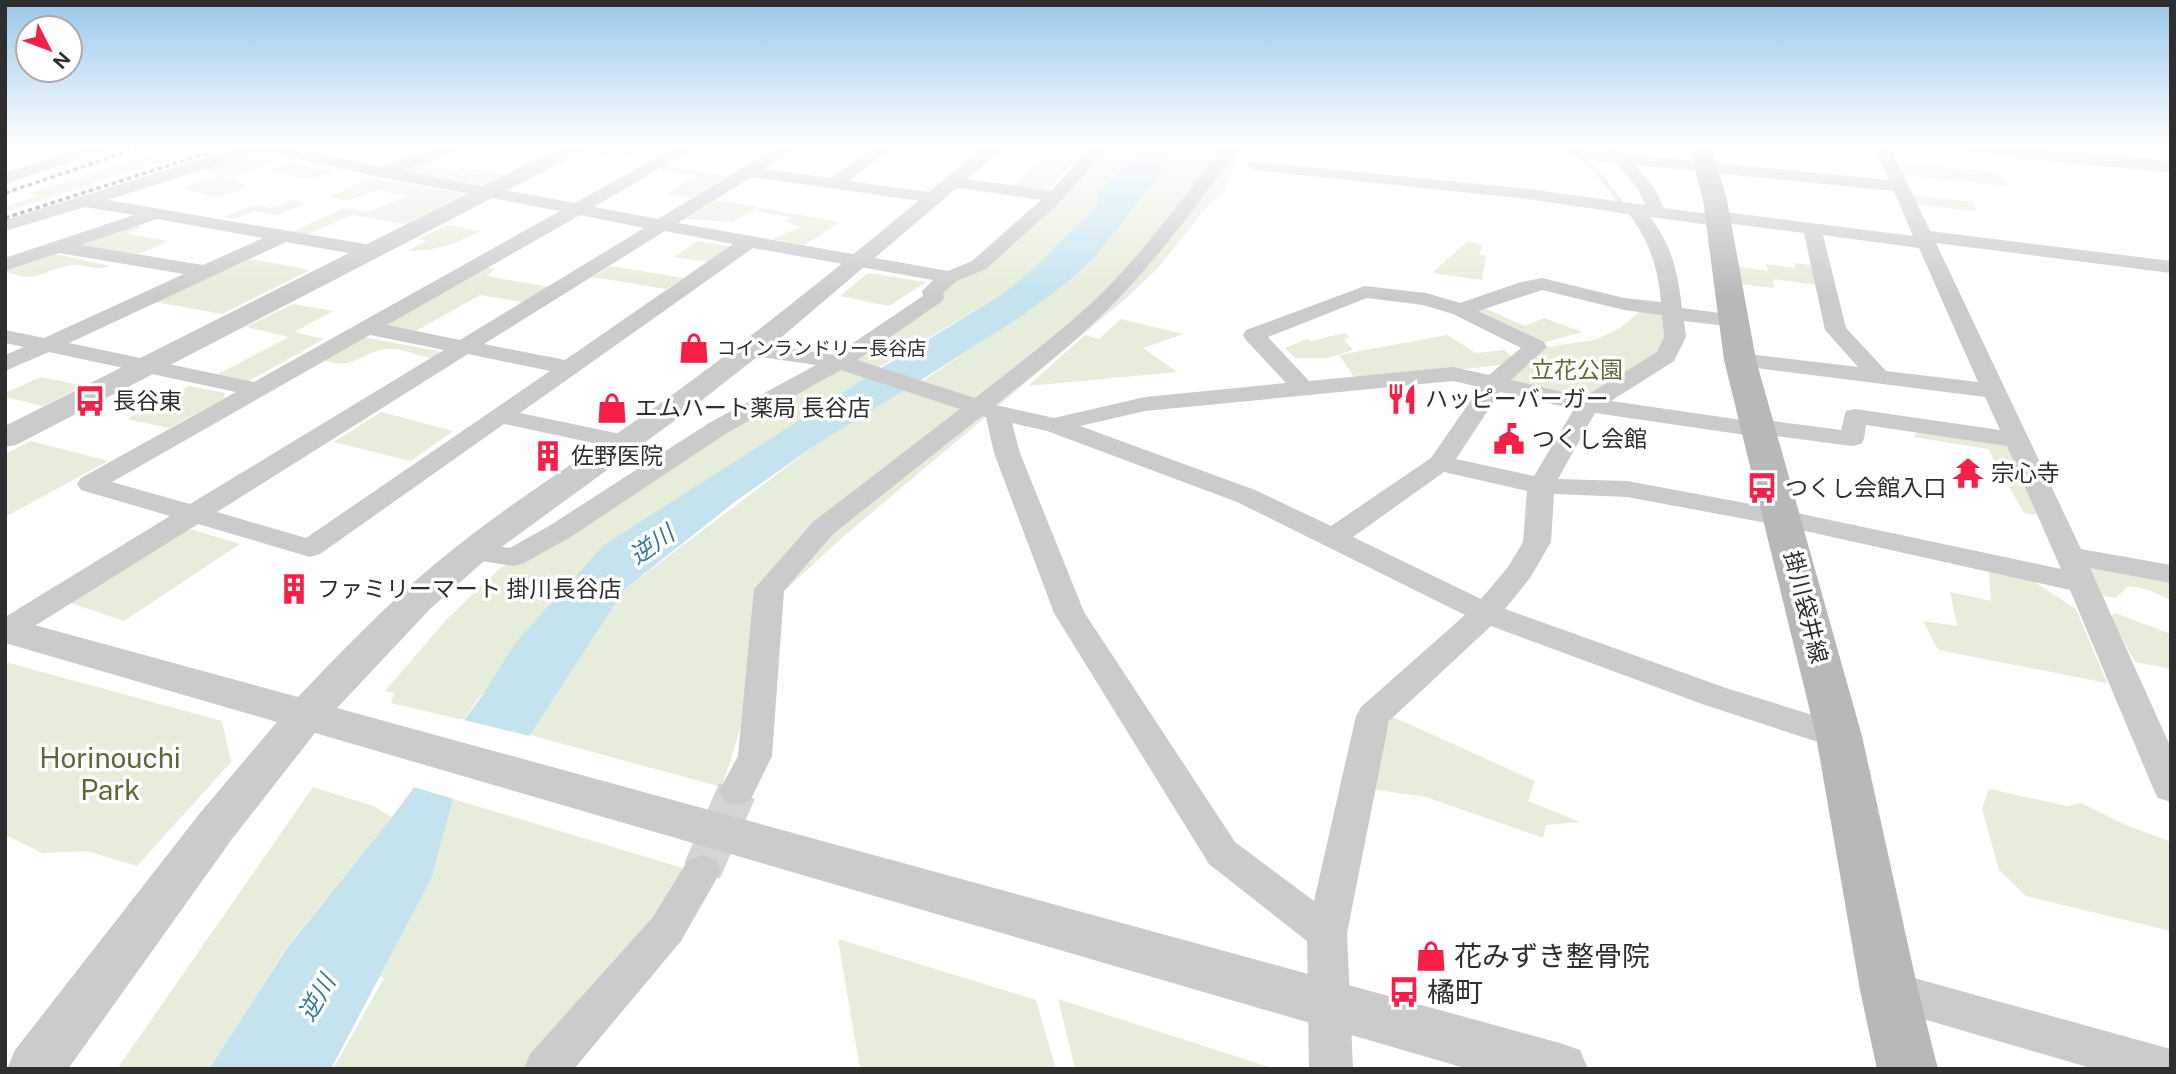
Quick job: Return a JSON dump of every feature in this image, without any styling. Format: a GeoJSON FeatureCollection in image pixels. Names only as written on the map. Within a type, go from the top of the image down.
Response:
{"type":"FeatureCollection","features":[{"type":"Feature","properties":{"kind":"main road","name":"掛川袋井線"},"geometry":{"type":"LineString","coordinates":[[1712,197],[1737,341],[1839,736],[1889,990],[1908,1069]]}},
{"type":"Feature","properties":{"kind":"street"},"geometry":{"type":"LineString","coordinates":[[5,226],[96,197]]}},
{"type":"Feature","properties":{"kind":"street"},"geometry":{"type":"LineString","coordinates":[[5,438],[479,197]]}},
{"type":"Feature","properties":{"kind":"street"},"geometry":{"type":"LineString","coordinates":[[511,197],[856,262],[950,276]]}},
{"type":"Feature","properties":{"kind":"street"},"geometry":{"type":"LineString","coordinates":[[600,197],[254,389],[90,484],[310,548],[751,241]]}},
{"type":"Feature","properties":{"kind":"street"},"geometry":{"type":"LineString","coordinates":[[6,630],[707,197]]}},
{"type":"Feature","properties":{"kind":"street"},"geometry":{"type":"LineString","coordinates":[[929,197],[935,198]]}},
{"type":"Feature","properties":{"kind":"street"},"geometry":{"type":"LineString","coordinates":[[472,552],[514,556],[559,532],[718,428],[839,362],[934,298],[932,291],[950,276],[979,265],[1055,197]]}},
{"type":"Feature","properties":{"kind":"street"},"geometry":{"type":"LineString","coordinates":[[737,792],[755,756],[769,589],[823,528],[987,410],[1110,296],[1152,249],[1192,197]]}},
{"type":"Feature","properties":{"kind":"street"},"geometry":{"type":"LineString","coordinates":[[1549,197],[1645,211],[2171,267]]}},
{"type":"Feature","properties":{"kind":"street"},"geometry":{"type":"LineString","coordinates":[[1331,1069],[1328,933],[1373,716],[1486,613],[1520,572],[1537,542],[1541,486],[1588,405],[1666,356],[1675,337],[1668,271],[1645,211],[1650,197]]}},
{"type":"Feature","properties":{"kind":"street"},"geometry":{"type":"LineString","coordinates":[[1905,197],[2076,569],[2171,788]]}},
{"type":"Feature","properties":{"kind":"street"},"geometry":{"type":"LineString","coordinates":[[35,1069],[256,772],[305,714],[419,598],[472,552],[626,442],[747,349],[935,198]]}},
{"type":"Feature","properties":{"kind":"street"},"geometry":{"type":"LineString","coordinates":[[84,201],[371,251]]}},
{"type":"Feature","properties":{"kind":"street"},"geometry":{"type":"LineString","coordinates":[[5,265],[158,213]]}},
{"type":"Feature","properties":{"kind":"street"},"geometry":{"type":"LineString","coordinates":[[1812,229],[1836,330],[1878,376]]}},
{"type":"Feature","properties":{"kind":"street"},"geometry":{"type":"LineString","coordinates":[[5,364],[285,236]]}},
{"type":"Feature","properties":{"kind":"street"},"geometry":{"type":"LineString","coordinates":[[58,247],[208,272]]}},
{"type":"Feature","properties":{"kind":"street"},"geometry":{"type":"LineString","coordinates":[[1460,310],[1528,286],[1542,284],[1624,304],[1671,311],[1737,341],[1878,376],[1994,391]]}},
{"type":"Feature","properties":{"kind":"street"},"geometry":{"type":"LineString","coordinates":[[1303,388],[1254,335],[1366,292],[1426,299],[1460,310],[1536,347],[1495,383],[1440,463],[1335,537]]}},
{"type":"Feature","properties":{"kind":"street"},"geometry":{"type":"LineString","coordinates":[[367,328],[571,368]]}},
{"type":"Feature","properties":{"kind":"street"},"geometry":{"type":"LineString","coordinates":[[5,336],[254,389]]}},
{"type":"Feature","properties":{"kind":"street"},"geometry":{"type":"LineString","coordinates":[[747,349],[839,362],[987,410],[1054,425],[1247,496],[1486,613],[1714,696],[1839,736]]}},
{"type":"Feature","properties":{"kind":"street"},"geometry":{"type":"LineString","coordinates":[[1054,425],[1145,404],[1454,374],[1588,405],[1758,428],[1852,439],[1855,416],[2017,440]]}},
{"type":"Feature","properties":{"kind":"street"},"geometry":{"type":"LineString","coordinates":[[987,410],[1012,466],[1069,613],[1222,853],[1328,933]]}},
{"type":"Feature","properties":{"kind":"street"},"geometry":{"type":"LineString","coordinates":[[501,416],[626,442]]}},
{"type":"Feature","properties":{"kind":"street"},"geometry":{"type":"LineString","coordinates":[[1440,463],[1541,486],[1627,489],[2076,569],[2171,574]]}},
{"type":"Feature","properties":{"kind":"street"},"geometry":{"type":"LineString","coordinates":[[6,630],[1560,1069]]}},
{"type":"Feature","properties":{"kind":"street"},"geometry":{"type":"LineString","coordinates":[[546,1069],[667,929],[702,871]]}},
{"type":"Feature","properties":{"kind":"street"},"geometry":{"type":"LineString","coordinates":[[1889,990],[2166,1069]]}},
{"type":"Feature","properties":{"kind":"green space"},"geometry":{"type":"Polygon","coordinates":[[[33,197],[51,197],[5,212],[5,207],[33,197]]]}},
{"type":"Feature","properties":{"kind":"green space"},"geometry":{"type":"Polygon","coordinates":[[[331,197],[358,197],[347,201],[331,197]]]}},
{"type":"Feature","properties":{"kind":"green space"},"geometry":{"type":"Polygon","coordinates":[[[404,197],[459,197],[405,224],[352,215],[308,234],[292,232],[344,208],[368,212],[404,197]]]}},
{"type":"Feature","properties":{"kind":"green space"},"geometry":{"type":"Polygon","coordinates":[[[1050,197],[1100,197],[1097,206],[1034,268],[1001,295],[876,369],[851,361],[941,291],[1050,197]]]}},
{"type":"Feature","properties":{"kind":"green space"},"geometry":{"type":"Polygon","coordinates":[[[1141,197],[1218,197],[1207,207],[1157,269],[993,410],[918,384],[1029,310],[1090,262],[1141,197]]]}},
{"type":"Feature","properties":{"kind":"green space"},"geometry":{"type":"Polygon","coordinates":[[[1914,197],[1973,202],[1977,212],[1916,204],[1914,197]]]}},
{"type":"Feature","properties":{"kind":"green space"},"geometry":{"type":"Polygon","coordinates":[[[293,200],[306,204],[277,215],[254,211],[235,219],[223,217],[255,205],[271,208],[293,200]]]}},
{"type":"Feature","properties":{"kind":"green space"},"geometry":{"type":"Polygon","coordinates":[[[716,200],[759,207],[732,222],[685,219],[716,200]]]}},
{"type":"Feature","properties":{"kind":"green space"},"geometry":{"type":"Polygon","coordinates":[[[760,208],[840,222],[804,245],[772,239],[801,227],[785,221],[790,217],[756,211],[760,208]]]}},
{"type":"Feature","properties":{"kind":"green space"},"geometry":{"type":"Polygon","coordinates":[[[135,225],[141,227],[127,234],[169,241],[139,254],[80,246],[83,243],[135,225]]]}},
{"type":"Feature","properties":{"kind":"green space"},"geometry":{"type":"Polygon","coordinates":[[[447,225],[481,231],[446,246],[407,251],[426,241],[418,239],[447,225]]]}},
{"type":"Feature","properties":{"kind":"green space"},"geometry":{"type":"Polygon","coordinates":[[[697,241],[731,247],[709,262],[674,257],[697,241]]]}},
{"type":"Feature","properties":{"kind":"green space"},"geometry":{"type":"Polygon","coordinates":[[[1468,241],[1483,245],[1480,254],[1486,256],[1482,280],[1432,273],[1468,241]]]}},
{"type":"Feature","properties":{"kind":"green space"},"geometry":{"type":"Polygon","coordinates":[[[56,254],[110,266],[98,268],[71,265],[33,277],[6,271],[56,254]]]}},
{"type":"Feature","properties":{"kind":"green space"},"geometry":{"type":"Polygon","coordinates":[[[251,259],[310,270],[222,314],[155,302],[251,259]]]}},
{"type":"Feature","properties":{"kind":"green space"},"geometry":{"type":"Polygon","coordinates":[[[1795,263],[1812,265],[1819,285],[1773,279],[1774,288],[1742,284],[1739,267],[1768,271],[1766,264],[1795,268],[1795,263]]]}},
{"type":"Feature","properties":{"kind":"green space"},"geometry":{"type":"Polygon","coordinates":[[[611,266],[683,278],[666,289],[592,277],[611,266]]]}},
{"type":"Feature","properties":{"kind":"green space"},"geometry":{"type":"Polygon","coordinates":[[[484,267],[496,269],[486,276],[549,287],[523,302],[480,295],[416,331],[383,327],[484,267]]]}},
{"type":"Feature","properties":{"kind":"green space"},"geometry":{"type":"Polygon","coordinates":[[[868,273],[926,282],[889,306],[840,296],[868,273]]]}},
{"type":"Feature","properties":{"kind":"green space"},"geometry":{"type":"Polygon","coordinates":[[[293,304],[333,311],[294,332],[324,339],[247,382],[218,374],[289,337],[246,327],[293,304]]]}},
{"type":"Feature","properties":{"kind":"green space"},"geometry":{"type":"Polygon","coordinates":[[[1482,307],[1525,326],[1544,318],[1582,332],[1538,344],[1468,312],[1482,307]]]}},
{"type":"Feature","properties":{"kind":"green space","name":"立花公園"},"geometry":{"type":"Polygon","coordinates":[[[1643,309],[1662,314],[1665,347],[1658,354],[1584,398],[1513,384],[1511,376],[1547,347],[1595,340],[1620,328],[1643,309]]]}},
{"type":"Feature","properties":{"kind":"green space"},"geometry":{"type":"Polygon","coordinates":[[[1121,319],[1183,334],[1143,348],[1177,372],[1028,386],[1085,335],[1099,339],[1121,319]]]}},
{"type":"Feature","properties":{"kind":"green space"},"geometry":{"type":"Polygon","coordinates":[[[1344,333],[1350,337],[1344,339],[1353,350],[1328,358],[1295,358],[1285,348],[1307,339],[1312,341],[1344,333]]]}},
{"type":"Feature","properties":{"kind":"green space"},"geometry":{"type":"Polygon","coordinates":[[[1447,335],[1476,353],[1504,350],[1514,358],[1500,365],[1357,381],[1339,355],[1447,335]]]}},
{"type":"Feature","properties":{"kind":"green space"},"geometry":{"type":"Polygon","coordinates":[[[363,337],[438,351],[439,354],[430,358],[392,349],[379,351],[349,363],[332,363],[323,359],[363,337]]]}},
{"type":"Feature","properties":{"kind":"green space"},"geometry":{"type":"Polygon","coordinates":[[[836,367],[868,378],[480,696],[463,720],[391,703],[394,693],[385,691],[447,619],[498,570],[836,367]]]}},
{"type":"Feature","properties":{"kind":"green space"},"geometry":{"type":"Polygon","coordinates":[[[41,377],[83,386],[43,406],[5,397],[5,393],[41,377]]]}},
{"type":"Feature","properties":{"kind":"green space"},"geometry":{"type":"Polygon","coordinates":[[[189,386],[225,393],[223,399],[169,428],[127,419],[189,386]]]}},
{"type":"Feature","properties":{"kind":"green space"},"geometry":{"type":"Polygon","coordinates":[[[903,390],[988,415],[845,535],[783,592],[722,787],[530,735],[625,589],[817,444],[903,390]]]}},
{"type":"Feature","properties":{"kind":"green space"},"geometry":{"type":"Polygon","coordinates":[[[381,412],[453,431],[411,461],[334,442],[381,412]]]}},
{"type":"Feature","properties":{"kind":"green space"},"geometry":{"type":"Polygon","coordinates":[[[1918,429],[2007,444],[2038,514],[2024,513],[1988,449],[1914,437],[1918,429]]]}},
{"type":"Feature","properties":{"kind":"green space"},"geometry":{"type":"Polygon","coordinates":[[[31,441],[108,461],[5,517],[5,454],[31,441]]]}},
{"type":"Feature","properties":{"kind":"green space"},"geometry":{"type":"Polygon","coordinates":[[[183,527],[240,544],[124,621],[65,601],[183,527]]]}},
{"type":"Feature","properties":{"kind":"green space"},"geometry":{"type":"Polygon","coordinates":[[[2081,566],[2171,581],[2171,600],[2149,590],[2128,586],[2116,598],[2099,595],[2081,566]]]}},
{"type":"Feature","properties":{"kind":"green space"},"geometry":{"type":"Polygon","coordinates":[[[1989,572],[2033,581],[2076,609],[2107,683],[1938,650],[1923,621],[1957,626],[1950,592],[1991,601],[1989,572]]]}},
{"type":"Feature","properties":{"kind":"green space"},"geometry":{"type":"Polygon","coordinates":[[[2115,613],[2171,634],[2171,669],[2135,662],[2111,618],[2115,613]]]}},
{"type":"Feature","properties":{"kind":"green space","name":"Horinouchi Park"},"geometry":{"type":"Polygon","coordinates":[[[5,662],[222,721],[231,762],[137,866],[87,851],[42,853],[5,835],[5,662]]]}},
{"type":"Feature","properties":{"kind":"green space"},"geometry":{"type":"Polygon","coordinates":[[[1391,716],[1535,781],[1528,801],[1580,822],[1546,825],[1543,838],[1426,797],[1371,789],[1391,716]]]}},
{"type":"Feature","properties":{"kind":"green space"},"geometry":{"type":"Polygon","coordinates":[[[313,787],[373,806],[392,817],[287,947],[209,1069],[117,1069],[313,787]]]}},
{"type":"Feature","properties":{"kind":"green space"},"geometry":{"type":"Polygon","coordinates":[[[1989,789],[2067,806],[2081,803],[2123,824],[2169,841],[2171,931],[2026,896],[1999,870],[1982,809],[1989,789]]]}},
{"type":"Feature","properties":{"kind":"green space"},"geometry":{"type":"Polygon","coordinates":[[[453,799],[686,869],[565,1069],[333,1069],[384,978],[380,976],[432,877],[453,799]]]}},
{"type":"Feature","properties":{"kind":"green space"},"geometry":{"type":"Polygon","coordinates":[[[838,939],[1036,1000],[1056,1069],[860,1069],[838,939]]]}},
{"type":"Feature","properties":{"kind":"green space"},"geometry":{"type":"Polygon","coordinates":[[[1058,999],[1275,1069],[1075,1069],[1058,999]]]}},
{"type":"Feature","properties":{"kind":"water"},"geometry":{"type":"Polygon","coordinates":[[[1099,197],[1142,197],[1096,256],[1069,281],[1017,319],[918,382],[878,370],[1001,295],[1034,268],[1096,207],[1099,197]]]}},
{"type":"Feature","properties":{"kind":"water","name":"逆川"},"geometry":{"type":"Polygon","coordinates":[[[869,376],[906,389],[817,444],[736,501],[625,589],[530,735],[453,799],[432,877],[331,1069],[209,1069],[287,948],[392,817],[484,693],[516,642],[604,545],[869,376]]]}},
{"type":"Feature","properties":{"kind":"pier"},"geometry":{"type":"Polygon","coordinates":[[[460,719],[533,737],[457,800],[410,786],[460,719]]]}},
{"type":"Feature","properties":{"kind":"waterway"},"geometry":{"type":"LineString","coordinates":[[1617,197],[1620,201]]}},
{"type":"Feature","properties":{"kind":"tunnel"},"geometry":{"type":"LineString","coordinates":[[702,871],[737,791]]}},
{"type":"Feature","properties":{"kind":"railway"},"geometry":{"type":"LineString","coordinates":[[5,218],[70,197]]}},
{"type":"Feature","properties":{"kind":"place","name":"コインランドリー長谷店"},"geometry":{"type":"Point","coordinates":[694,348]}},
{"type":"Feature","properties":{"kind":"place","name":"ハッピーバーガー"},"geometry":{"type":"Point","coordinates":[1402,399]}},
{"type":"Feature","properties":{"kind":"place","name":"長谷東"},"geometry":{"type":"Point","coordinates":[90,401]}},
{"type":"Feature","properties":{"kind":"place","name":"エムハート薬局 長谷店"},"geometry":{"type":"Point","coordinates":[612,408]}},
{"type":"Feature","properties":{"kind":"place","name":"つくし会館"},"geometry":{"type":"Point","coordinates":[1509,439]}},
{"type":"Feature","properties":{"kind":"place","name":"佐野医院"},"geometry":{"type":"Point","coordinates":[548,456]}},
{"type":"Feature","properties":{"kind":"place","name":"宗心寺"},"geometry":{"type":"Point","coordinates":[1968,473]}},
{"type":"Feature","properties":{"kind":"place","name":"つくし会館入口"},"geometry":{"type":"Point","coordinates":[1762,488]}},
{"type":"Feature","properties":{"kind":"place","name":"ファミリーマート 掛川長谷店"},"geometry":{"type":"Point","coordinates":[294,589]}},
{"type":"Feature","properties":{"kind":"place","name":"花みずき整骨院"},"geometry":{"type":"Point","coordinates":[1431,956]}},
{"type":"Feature","properties":{"kind":"place","name":"橘町"},"geometry":{"type":"Point","coordinates":[1404,992]}}]}
